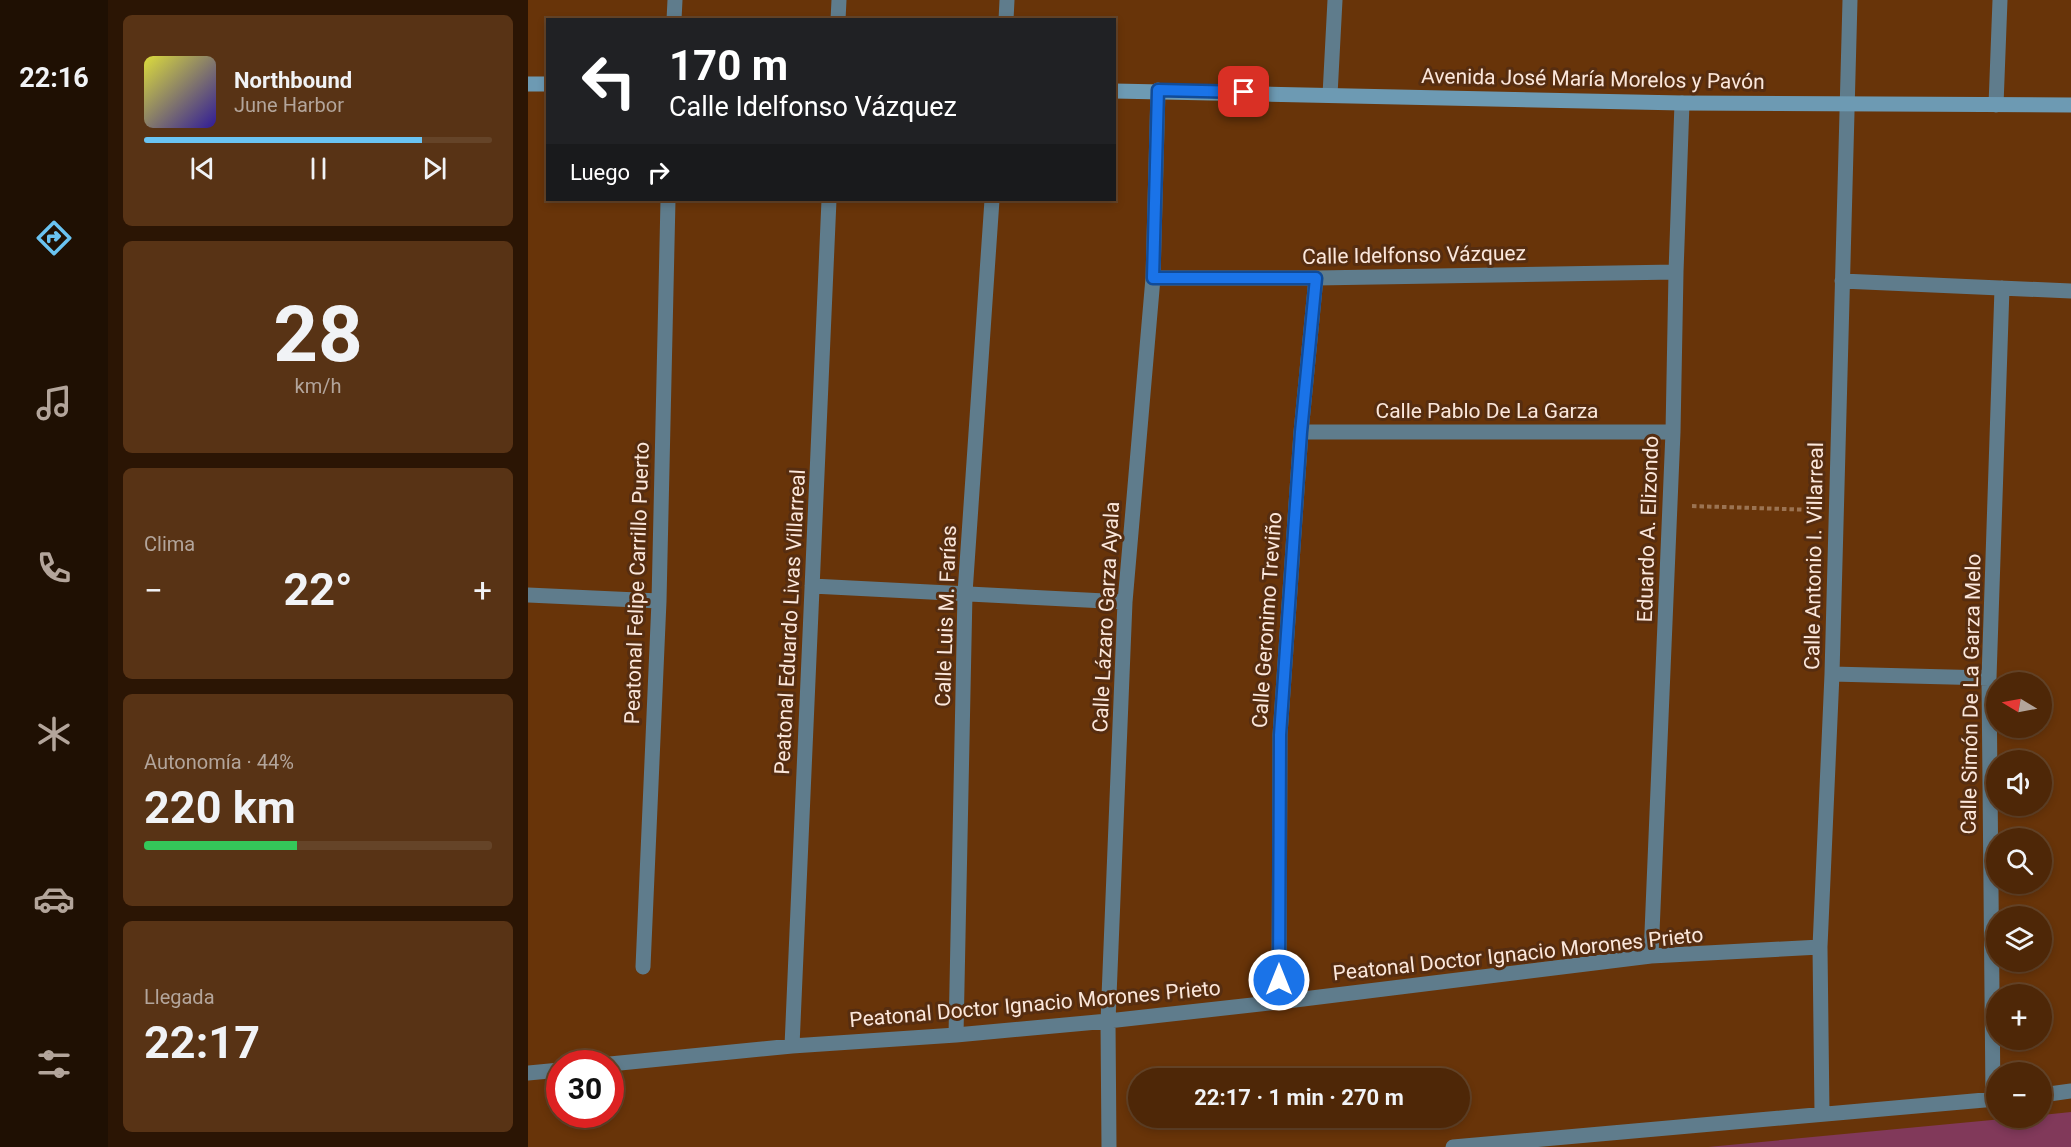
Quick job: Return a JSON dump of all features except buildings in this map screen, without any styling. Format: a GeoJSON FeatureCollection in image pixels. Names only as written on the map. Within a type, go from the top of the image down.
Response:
{"type":"FeatureCollection","features":[{"type":"Feature","properties":{"kind":"street"},"geometry":{"type":"LineString","coordinates":[[674,18],[675,0]]}},
{"type":"Feature","properties":{"kind":"street"},"geometry":{"type":"LineString","coordinates":[[838,18],[839,0]]}},
{"type":"Feature","properties":{"kind":"street"},"geometry":{"type":"LineString","coordinates":[[1006,18],[1007,0]]}},
{"type":"Feature","properties":{"kind":"street"},"geometry":{"type":"LineString","coordinates":[[1330,95],[1335,0]]}},
{"type":"Feature","properties":{"kind":"street","name":"Calle Antonio I. Villarreal"},"geometry":{"type":"LineString","coordinates":[[1822,1113],[1820,947],[1832,674],[1850,0]]}},
{"type":"Feature","properties":{"kind":"street"},"geometry":{"type":"LineString","coordinates":[[1996,105],[2000,0]]}},
{"type":"Feature","properties":{"kind":"street"},"geometry":{"type":"LineString","coordinates":[[528,84],[546,84]]}},
{"type":"Feature","properties":{"kind":"street","name":"Avenida José María Morelos y Pavón"},"geometry":{"type":"LineString","coordinates":[[1116,91],[1158,90],[1682,103],[2071,105]]}},
{"type":"Feature","properties":{"kind":"street","name":"Calle Lázaro Garza Ayala"},"geometry":{"type":"LineString","coordinates":[[1109,1147],[1108,1021],[1125,602],[1153,278],[1158,90]]}},
{"type":"Feature","properties":{"kind":"street","name":"Eduardo A. Elizondo"},"geometry":{"type":"LineString","coordinates":[[1651,956],[1673,432],[1682,103]]}},
{"type":"Feature","properties":{"kind":"street","name":"Peatonal Felipe Carrillo Puerto"},"geometry":{"type":"LineString","coordinates":[[643,967],[659,601],[668,201]]}},
{"type":"Feature","properties":{"kind":"street","name":"Peatonal Eduardo Livas Villarreal"},"geometry":{"type":"LineString","coordinates":[[792,1046],[829,201]]}},
{"type":"Feature","properties":{"kind":"street","name":"Calle Luis M. Farías"},"geometry":{"type":"LineString","coordinates":[[956,1035],[965,593],[992,201]]}},
{"type":"Feature","properties":{"kind":"street","name":"Calle Idelfonso Vázquez"},"geometry":{"type":"LineString","coordinates":[[1153,278],[1316,278],[1676,272]]}},
{"type":"Feature","properties":{"kind":"street","name":"Calle Geronimo Treviño"},"geometry":{"type":"LineString","coordinates":[[1279,1002],[1280,735],[1301,432],[1316,278]]}},
{"type":"Feature","properties":{"kind":"street"},"geometry":{"type":"LineString","coordinates":[[1842,281],[2071,291]]}},
{"type":"Feature","properties":{"kind":"street","name":"Calle Simón De La Garza Melo"},"geometry":{"type":"LineString","coordinates":[[1989,672],[2002,288]]}},
{"type":"Feature","properties":{"kind":"street","name":"Calle Pablo De La Garza"},"geometry":{"type":"LineString","coordinates":[[1301,432],[1673,432]]}},
{"type":"Feature","properties":{"kind":"street"},"geometry":{"type":"LineString","coordinates":[[812,586],[1125,602]]}},
{"type":"Feature","properties":{"kind":"street"},"geometry":{"type":"LineString","coordinates":[[528,595],[659,601]]}},
{"type":"Feature","properties":{"kind":"street"},"geometry":{"type":"LineString","coordinates":[[1832,674],[1986,678]]}},
{"type":"Feature","properties":{"kind":"street","name":"Calle Simón De La Garza Melo"},"geometry":{"type":"LineString","coordinates":[[1990,738],[1994,1062]]}},
{"type":"Feature","properties":{"kind":"street","name":"Peatonal Doctor Ignacio Morones Prieto"},"geometry":{"type":"LineString","coordinates":[[624,1063],[792,1046],[956,1035],[1108,1021],[1651,956],[1820,947]]}},
{"type":"Feature","properties":{"kind":"street"},"geometry":{"type":"LineString","coordinates":[[528,1073],[546,1071]]}},
{"type":"Feature","properties":{"kind":"street"},"geometry":{"type":"LineString","coordinates":[[2052,1094],[2071,1092]]}},
{"type":"Feature","properties":{"kind":"street"},"geometry":{"type":"LineString","coordinates":[[1453,1147],[1986,1100]]}},
{"type":"Feature","properties":{"kind":"path"},"geometry":{"type":"LineString","coordinates":[[1670,506],[1835,510]]}},
{"type":"Feature","properties":{"kind":"shaded area"},"geometry":{"type":"Polygon","coordinates":[[[2071,1112],[2071,1147],[1708,1147],[1986,1121],[1986,1128],[2052,1128],[2052,1114],[2071,1112]]]}},
{"type":"Feature","properties":{"kind":"route"},"geometry":{"type":"LineString","coordinates":[[1244,92],[1158,90],[1153,278],[1316,278],[1301,432],[1280,735],[1279,980]]}}]}
